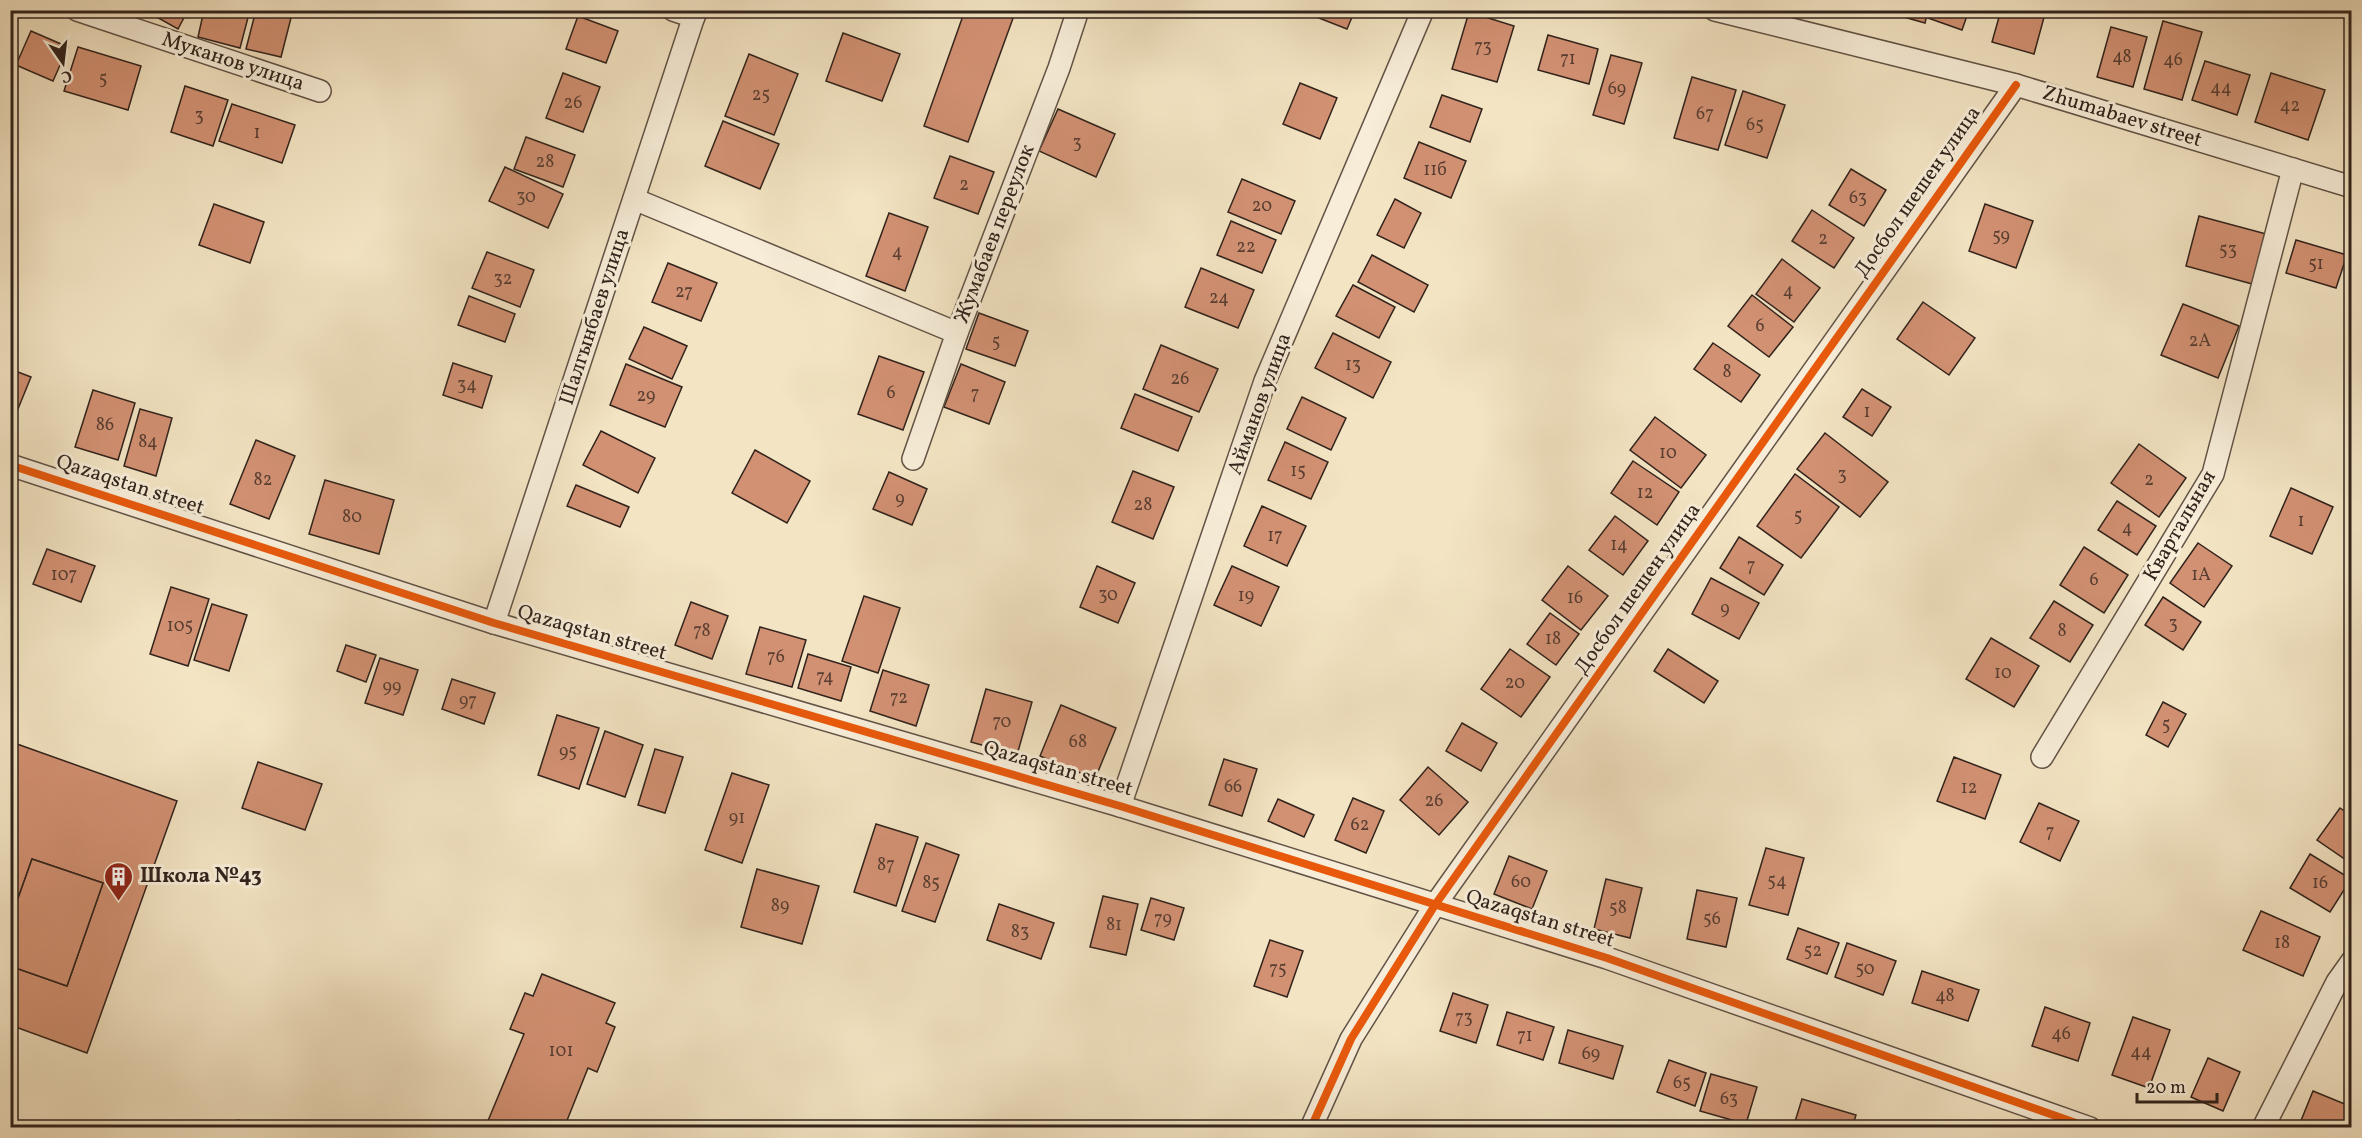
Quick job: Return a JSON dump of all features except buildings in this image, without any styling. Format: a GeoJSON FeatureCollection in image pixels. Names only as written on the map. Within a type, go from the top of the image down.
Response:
{"type":"FeatureCollection","features":[{"type":"Feature","properties":{"kind":"street","name":"Муканов улица"},"geometry":{"type":"LineString","coordinates":[[77,10],[320,91]]}},
{"type":"Feature","properties":{"kind":"street"},"geometry":{"type":"LineString","coordinates":[[673,10],[695,14]]}},
{"type":"Feature","properties":{"kind":"street","name":"Жумабаев переулок"},"geometry":{"type":"LineString","coordinates":[[914,459],[957,333],[1059,68],[1078,10]]}},
{"type":"Feature","properties":{"kind":"street","name":"Айманов улица"},"geometry":{"type":"LineString","coordinates":[[1120,806],[1265,381],[1424,10]]}},
{"type":"Feature","properties":{"kind":"street","name":"Zhumabaev street"},"geometry":{"type":"LineString","coordinates":[[1715,10],[2016,85],[2352,187]]}},
{"type":"Feature","properties":{"kind":"street","name":"Шалгынбаев улица"},"geometry":{"type":"LineString","coordinates":[[494,623],[695,14]]}},
{"type":"Feature","properties":{"kind":"street","name":"Досбол шешен улица"},"geometry":{"type":"LineString","coordinates":[[1311,1128],[1351,1039],[1435,905],[2016,85]]}},
{"type":"Feature","properties":{"kind":"street","name":"Квартальная"},"geometry":{"type":"LineString","coordinates":[[2042,757],[2213,474],[2293,169]]}},
{"type":"Feature","properties":{"kind":"street"},"geometry":{"type":"LineString","coordinates":[[634,199],[957,333]]}},
{"type":"Feature","properties":{"kind":"street","name":"Qazaqstan street"},"geometry":{"type":"LineString","coordinates":[[10,465],[494,623],[1120,806],[1607,958],[2090,1128]]}},
{"type":"Feature","properties":{"kind":"street"},"geometry":{"type":"LineString","coordinates":[[2263,1128],[2337,982],[2352,961]]}},
{"type":"Feature","properties":{"kind":"cycle path"},"geometry":{"type":"LineString","coordinates":[[1311,1128],[1351,1039],[1435,905],[2016,85]]}},
{"type":"Feature","properties":{"kind":"cycle path"},"geometry":{"type":"LineString","coordinates":[[10,465],[494,623],[1120,806],[1607,958],[2090,1128]]}},
{"type":"Feature","properties":{"kind":"place","name":"Школа №43"},"geometry":{"type":"Point","coordinates":[119,902]}}]}
